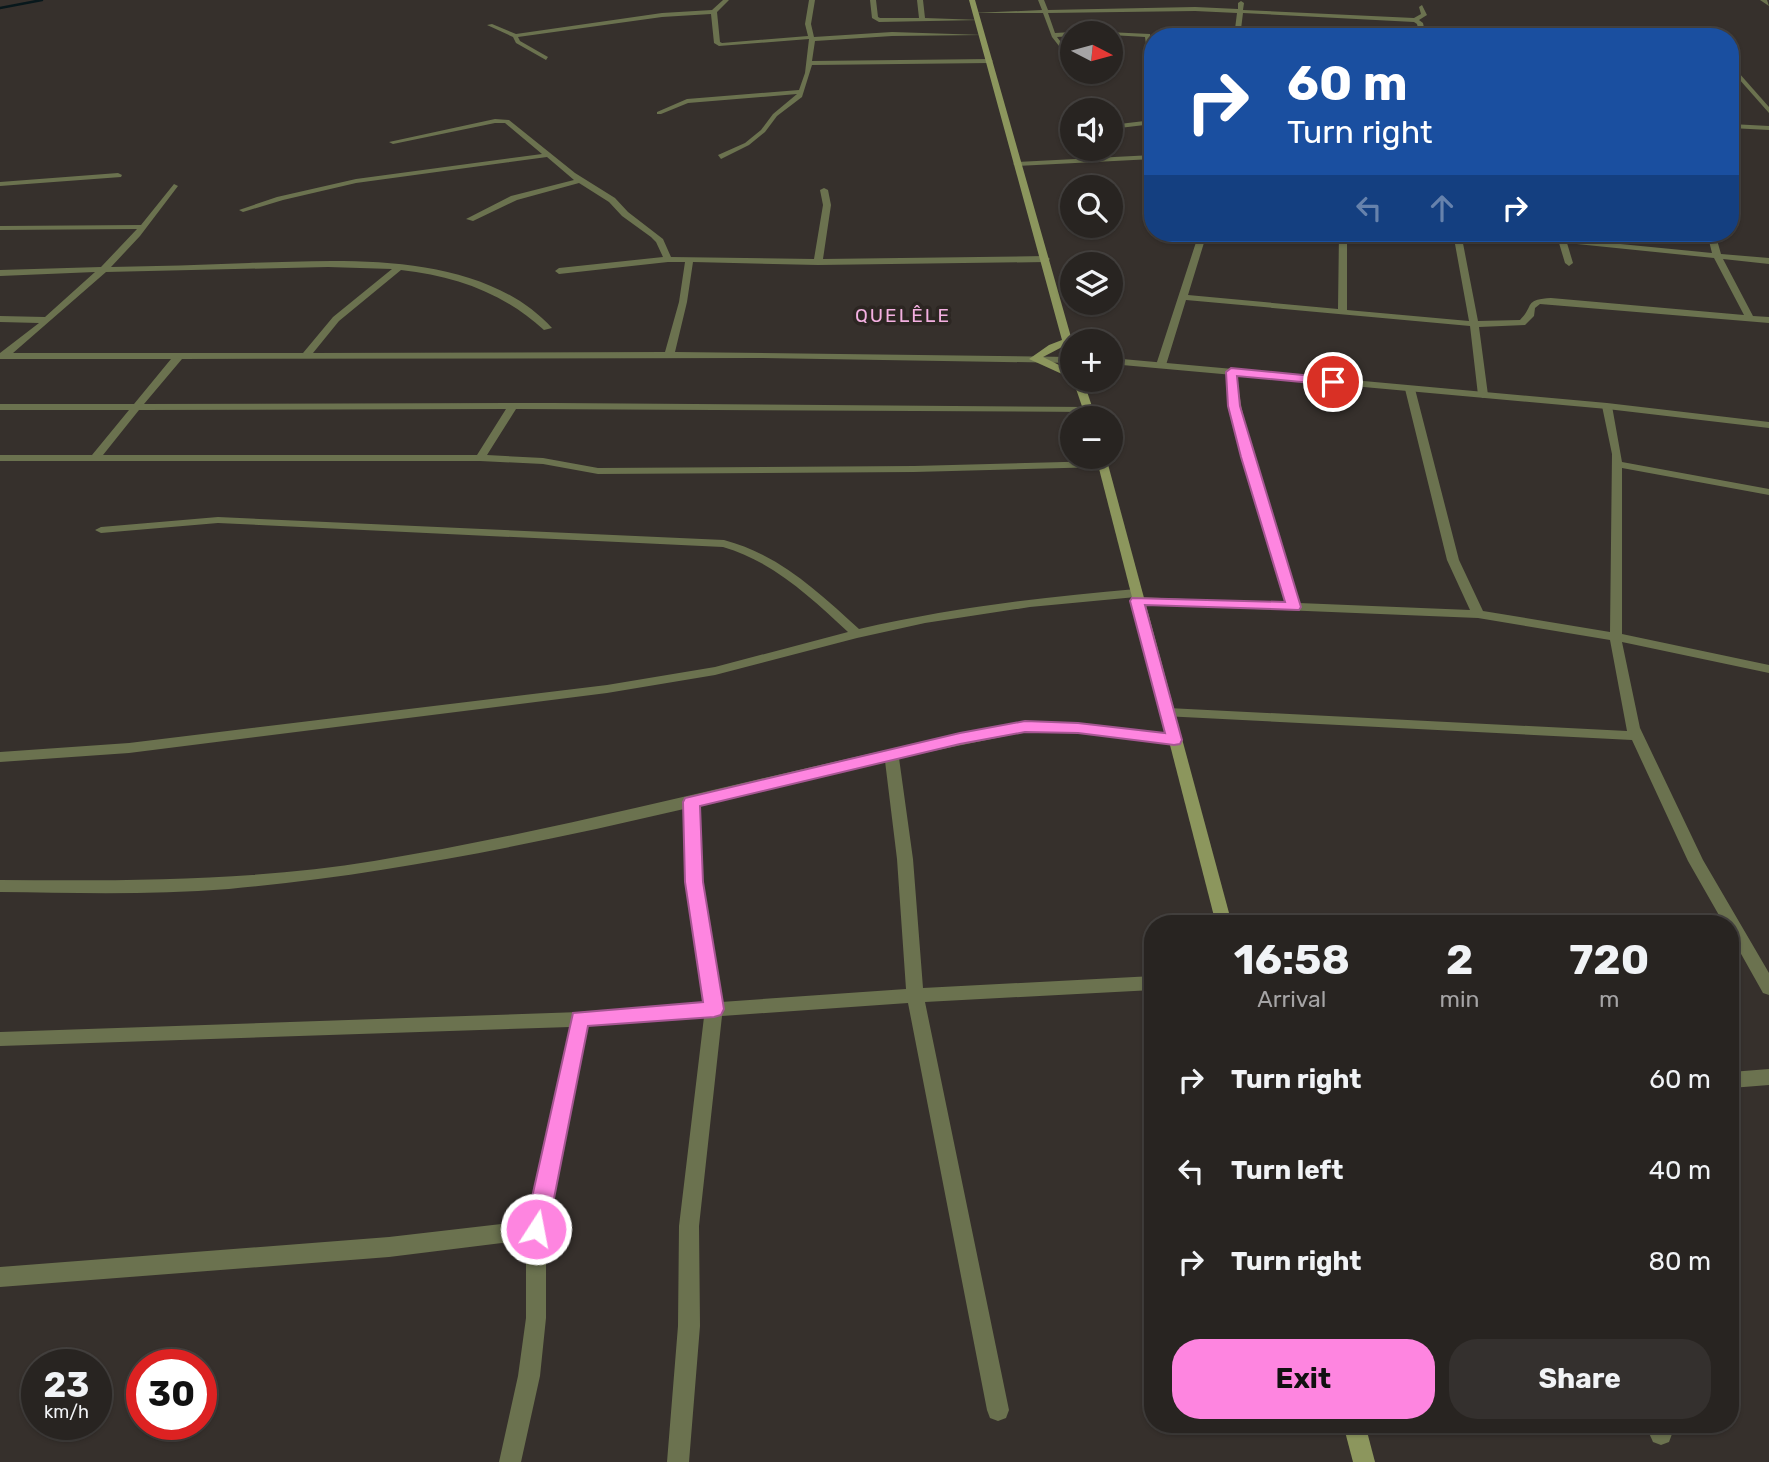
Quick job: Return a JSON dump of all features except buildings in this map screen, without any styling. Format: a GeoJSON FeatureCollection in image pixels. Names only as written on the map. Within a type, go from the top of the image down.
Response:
{"type":"FeatureCollection","features":[{"type":"Feature","properties":{"kind":"main road"},"geometry":{"type":"LineString","coordinates":[[972,0],[1066,329]]}},
{"type":"Feature","properties":{"kind":"main road"},"geometry":{"type":"LineString","coordinates":[[1060,345],[1046,350],[1037,359],[1060,370]]}},
{"type":"Feature","properties":{"kind":"main road"},"geometry":{"type":"LineString","coordinates":[[1104,469],[1222,915]]}},
{"type":"Feature","properties":{"kind":"main road"},"geometry":{"type":"LineString","coordinates":[[1356,1433],[1364,1462]]}},
{"type":"Feature","properties":{"kind":"street"},"geometry":{"type":"LineString","coordinates":[[490,25],[515,36],[662,15],[714,12],[726,0]]}},
{"type":"Feature","properties":{"kind":"street"},"geometry":{"type":"LineString","coordinates":[[721,157],[756,137],[775,115],[796,100],[802,92],[809,63],[811,38],[808,24],[812,0]]}},
{"type":"Feature","properties":{"kind":"street"},"geometry":{"type":"LineString","coordinates":[[873,0],[876,19],[922,20],[1173,9],[1240,10],[1415,20],[1420,23],[1421,28]]}},
{"type":"Feature","properties":{"kind":"street"},"geometry":{"type":"LineString","coordinates":[[920,0],[922,20]]}},
{"type":"Feature","properties":{"kind":"street"},"geometry":{"type":"LineString","coordinates":[[1041,0],[1046,6],[1046,21],[1060,42]]}},
{"type":"Feature","properties":{"kind":"street"},"geometry":{"type":"LineString","coordinates":[[1238,28],[1241,0]]}},
{"type":"Feature","properties":{"kind":"street"},"geometry":{"type":"LineString","coordinates":[[1763,0],[1769,4]]}},
{"type":"Feature","properties":{"kind":"street"},"geometry":{"type":"LineString","coordinates":[[1415,20],[1424,15],[1422,7]]}},
{"type":"Feature","properties":{"kind":"street"},"geometry":{"type":"LineString","coordinates":[[714,12],[717,43],[721,45],[892,34],[981,35]]}},
{"type":"Feature","properties":{"kind":"street"},"geometry":{"type":"LineString","coordinates":[[1124,34],[1144,35]]}},
{"type":"Feature","properties":{"kind":"street"},"geometry":{"type":"LineString","coordinates":[[1055,35],[1060,35]]}},
{"type":"Feature","properties":{"kind":"street"},"geometry":{"type":"LineString","coordinates":[[515,36],[518,42],[547,58]]}},
{"type":"Feature","properties":{"kind":"street"},"geometry":{"type":"LineString","coordinates":[[809,63],[990,61]]}},
{"type":"Feature","properties":{"kind":"street"},"geometry":{"type":"LineString","coordinates":[[1739,75],[1769,111]]}},
{"type":"Feature","properties":{"kind":"street"},"geometry":{"type":"LineString","coordinates":[[659,113],[687,101],[802,92]]}},
{"type":"Feature","properties":{"kind":"street"},"geometry":{"type":"LineString","coordinates":[[393,142],[501,120],[522,132],[579,181],[612,200],[625,214],[654,234],[668,259]]}},
{"type":"Feature","properties":{"kind":"street"},"geometry":{"type":"LineString","coordinates":[[1123,126],[1144,123]]}},
{"type":"Feature","properties":{"kind":"street"},"geometry":{"type":"LineString","coordinates":[[1739,126],[1769,128]]}},
{"type":"Feature","properties":{"kind":"street"},"geometry":{"type":"LineString","coordinates":[[243,210],[278,198],[334,185],[549,155]]}},
{"type":"Feature","properties":{"kind":"street"},"geometry":{"type":"LineString","coordinates":[[1017,164],[1144,157]]}},
{"type":"Feature","properties":{"kind":"street"},"geometry":{"type":"LineString","coordinates":[[0,184],[118,175]]}},
{"type":"Feature","properties":{"kind":"street"},"geometry":{"type":"LineString","coordinates":[[470,219],[514,198],[579,181]]}},
{"type":"Feature","properties":{"kind":"street"},"geometry":{"type":"LineString","coordinates":[[2,356],[48,320],[105,269],[143,227],[174,186]]}},
{"type":"Feature","properties":{"kind":"street"},"geometry":{"type":"LineString","coordinates":[[818,262],[827,205],[824,190]]}},
{"type":"Feature","properties":{"kind":"street"},"geometry":{"type":"LineString","coordinates":[[0,228],[143,227]]}},
{"type":"Feature","properties":{"kind":"street"},"geometry":{"type":"LineString","coordinates":[[1161,365],[1200,242]]}},
{"type":"Feature","properties":{"kind":"street"},"geometry":{"type":"LineString","coordinates":[[1342,312],[1343,242]]}},
{"type":"Feature","properties":{"kind":"street"},"geometry":{"type":"LineString","coordinates":[[1459,242],[1474,324],[1483,395]]}},
{"type":"Feature","properties":{"kind":"street"},"geometry":{"type":"LineString","coordinates":[[1563,242],[1569,263]]}},
{"type":"Feature","properties":{"kind":"street"},"geometry":{"type":"LineString","coordinates":[[1581,242],[1769,261]]}},
{"type":"Feature","properties":{"kind":"street"},"geometry":{"type":"LineString","coordinates":[[1713,242],[1717,256],[1750,318]]}},
{"type":"Feature","properties":{"kind":"street"},"geometry":{"type":"LineString","coordinates":[[559,271],[668,259],[818,262],[1046,260]]}},
{"type":"Feature","properties":{"kind":"street"},"geometry":{"type":"LineString","coordinates":[[669,356],[683,302],[689,261]]}},
{"type":"Feature","properties":{"kind":"street"},"geometry":{"type":"LineString","coordinates":[[0,273],[320,265],[399,268],[465,280],[486,288],[512,300],[547,328]]}},
{"type":"Feature","properties":{"kind":"street"},"geometry":{"type":"LineString","coordinates":[[305,357],[336,319],[399,268]]}},
{"type":"Feature","properties":{"kind":"street"},"geometry":{"type":"LineString","coordinates":[[1181,297],[1474,324],[1522,323],[1529,316],[1531,307],[1538,302],[1551,301],[1769,320]]}},
{"type":"Feature","properties":{"kind":"street"},"geometry":{"type":"LineString","coordinates":[[0,320],[48,320]]}},
{"type":"Feature","properties":{"kind":"street"},"geometry":{"type":"LineString","coordinates":[[2,356],[908,356],[1060,360]]}},
{"type":"Feature","properties":{"kind":"street"},"geometry":{"type":"LineString","coordinates":[[95,458],[178,357]]}},
{"type":"Feature","properties":{"kind":"street"},"geometry":{"type":"LineString","coordinates":[[1123,362],[1607,406],[1769,425]]}},
{"type":"Feature","properties":{"kind":"street"},"geometry":{"type":"LineString","coordinates":[[1231,372],[1234,406],[1247,457],[1294,607]]}},
{"type":"Feature","properties":{"kind":"street"},"geometry":{"type":"LineString","coordinates":[[1410,389],[1453,561],[1478,614]]}},
{"type":"Feature","properties":{"kind":"street"},"geometry":{"type":"LineString","coordinates":[[480,458],[513,406]]}},
{"type":"Feature","properties":{"kind":"street"},"geometry":{"type":"LineString","coordinates":[[0,407],[513,406],[1060,414]]}},
{"type":"Feature","properties":{"kind":"street"},"geometry":{"type":"LineString","coordinates":[[1607,406],[1617,464],[1616,637],[1633,728],[1696,861],[1727,915]]}},
{"type":"Feature","properties":{"kind":"street"},"geometry":{"type":"LineString","coordinates":[[0,458],[480,458],[543,461],[598,471],[914,469],[1060,462]]}},
{"type":"Feature","properties":{"kind":"street"},"geometry":{"type":"LineString","coordinates":[[1617,464],[1769,492]]}},
{"type":"Feature","properties":{"kind":"street"},"geometry":{"type":"LineString","coordinates":[[101,530],[218,520],[724,544],[761,556],[783,568],[857,634]]}},
{"type":"Feature","properties":{"kind":"street"},"geometry":{"type":"LineString","coordinates":[[0,757],[149,745],[596,690],[770,660],[857,634],[1021,604],[1136,597],[1294,607],[1478,614],[1616,637],[1769,669]]}},
{"type":"Feature","properties":{"kind":"street"},"geometry":{"type":"LineString","coordinates":[[1168,713],[1637,736]]}},
{"type":"Feature","properties":{"kind":"street"},"geometry":{"type":"LineString","coordinates":[[0,886],[88,887],[226,883],[373,867],[691,802],[891,754],[1025,727],[1078,728],[1174,740]]}},
{"type":"Feature","properties":{"kind":"street"},"geometry":{"type":"LineString","coordinates":[[891,754],[905,859],[915,995],[998,1410]]}},
{"type":"Feature","properties":{"kind":"street"},"geometry":{"type":"LineString","coordinates":[[678,1462],[689,1326],[689,1226],[714,1009],[694,882],[691,802]]}},
{"type":"Feature","properties":{"kind":"street"},"geometry":{"type":"LineString","coordinates":[[1739,936],[1769,988]]}},
{"type":"Feature","properties":{"kind":"street"},"geometry":{"type":"LineString","coordinates":[[0,1039],[580,1019],[915,995],[1144,983]]}},
{"type":"Feature","properties":{"kind":"street"},"geometry":{"type":"LineString","coordinates":[[510,1462],[529,1376],[534,1329],[536,1229],[580,1019]]}},
{"type":"Feature","properties":{"kind":"street"},"geometry":{"type":"LineString","coordinates":[[1739,1079],[1769,1077]]}},
{"type":"Feature","properties":{"kind":"street"},"geometry":{"type":"LineString","coordinates":[[0,1278],[389,1247],[536,1229]]}},
{"type":"Feature","properties":{"kind":"waterway"},"geometry":{"type":"LineString","coordinates":[[0,8],[42,0]]}},
{"type":"Feature","properties":{"kind":"district","name":"QUELÊLE"},"geometry":{"type":"Point","coordinates":[903,315]}},
{"type":"Feature","properties":{"kind":"route"},"geometry":{"type":"LineString","coordinates":[[536,1229],[559,1108],[580,1019],[714,1009],[694,882],[691,802],[999,730],[1025,727],[1078,728],[1174,740],[1137,601],[1294,607],[1247,457],[1234,406],[1231,372],[1333,382]]}}]}
